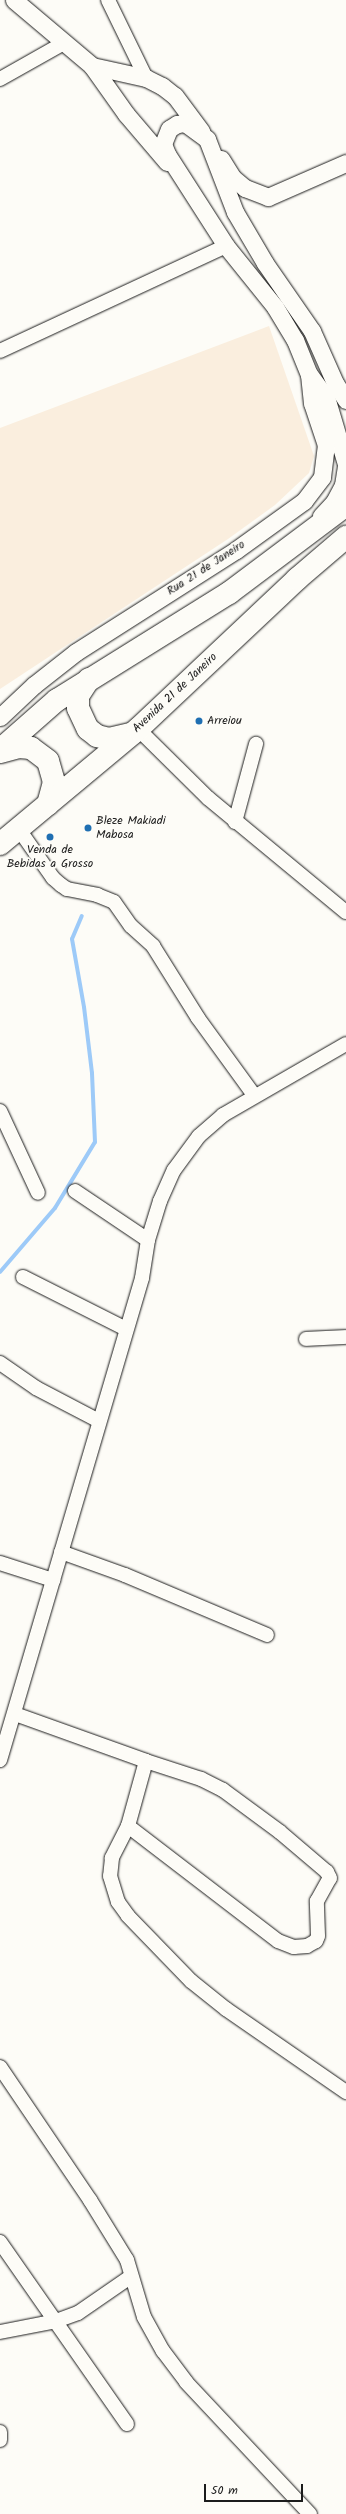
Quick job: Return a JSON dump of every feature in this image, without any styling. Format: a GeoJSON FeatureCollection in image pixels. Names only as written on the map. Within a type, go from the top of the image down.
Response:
{"type":"FeatureCollection","features":[{"type":"Feature","properties":{"kind":"main road"},"geometry":{"type":"LineString","coordinates":[[0,751],[57,700],[90,678],[229,593],[346,505]]}},
{"type":"Feature","properties":{"kind":"main road","name":"Avenida 21 de Janeiro"},"geometry":{"type":"LineString","coordinates":[[0,844],[134,731],[297,579],[345,538]]}},
{"type":"Feature","properties":{"kind":"main road"},"geometry":{"type":"LineString","coordinates":[[90,678],[78,696],[78,708],[81,720],[88,729],[97,736],[109,739],[134,731]]}},
{"type":"Feature","properties":{"kind":"main road"},"geometry":{"type":"LineString","coordinates":[[0,751],[20,747],[30,748],[48,761],[54,782],[48,804]]}},
{"type":"Feature","properties":{"kind":"street"},"geometry":{"type":"LineString","coordinates":[[14,0],[92,66],[126,114],[184,182]]}},
{"type":"Feature","properties":{"kind":"street"},"geometry":{"type":"LineString","coordinates":[[108,0],[146,78]]}},
{"type":"Feature","properties":{"kind":"street"},"geometry":{"type":"LineString","coordinates":[[0,79],[64,43]]}},
{"type":"Feature","properties":{"kind":"street"},"geometry":{"type":"LineString","coordinates":[[92,66],[146,78],[175,96],[207,139],[233,178],[257,194],[268,197],[346,163]]}},
{"type":"Feature","properties":{"kind":"street"},"geometry":{"type":"LineString","coordinates":[[285,552],[334,502],[343,486],[346,465],[326,397],[309,374],[295,340],[275,307],[226,246],[166,154],[164,136],[169,129],[177,124],[185,123],[207,139],[235,212],[265,263],[312,331],[335,383],[346,400]]}},
{"type":"Feature","properties":{"kind":"street"},"geometry":{"type":"LineString","coordinates":[[0,351],[226,246]]}},
{"type":"Feature","properties":{"kind":"street","name":"Rua 21 de Janeiro"},"geometry":{"type":"LineString","coordinates":[[1,711],[76,652],[236,550],[304,502],[322,477],[326,445],[312,403],[309,374]]}},
{"type":"Feature","properties":{"kind":"street"},"geometry":{"type":"LineString","coordinates":[[134,731],[235,822],[278,854],[346,912]]}},
{"type":"Feature","properties":{"kind":"street"},"geometry":{"type":"LineString","coordinates":[[235,822],[256,744]]}},
{"type":"Feature","properties":{"kind":"street"},"geometry":{"type":"LineString","coordinates":[[18,828],[53,878],[61,885],[67,889],[98,895],[114,902],[131,926],[153,946],[198,1018],[254,1095]]}},
{"type":"Feature","properties":{"kind":"street"},"geometry":{"type":"LineString","coordinates":[[0,1760],[15,1714],[99,1421],[142,1278],[148,1240],[160,1201],[174,1170],[199,1136],[223,1115],[254,1095],[346,1044]]}},
{"type":"Feature","properties":{"kind":"street"},"geometry":{"type":"LineString","coordinates":[[0,1111],[38,1193]]}},
{"type":"Feature","properties":{"kind":"street"},"geometry":{"type":"LineString","coordinates":[[75,1191],[148,1240]]}},
{"type":"Feature","properties":{"kind":"street"},"geometry":{"type":"LineString","coordinates":[[23,1277],[126,1329]]}},
{"type":"Feature","properties":{"kind":"street"},"geometry":{"type":"LineString","coordinates":[[306,1339],[346,1337]]}},
{"type":"Feature","properties":{"kind":"street"},"geometry":{"type":"LineString","coordinates":[[0,1363],[36,1388],[99,1421]]}},
{"type":"Feature","properties":{"kind":"street"},"geometry":{"type":"LineString","coordinates":[[61,1552],[125,1576],[267,1635]]}},
{"type":"Feature","properties":{"kind":"street"},"geometry":{"type":"LineString","coordinates":[[0,1563],[53,1580]]}},
{"type":"Feature","properties":{"kind":"street"},"geometry":{"type":"LineString","coordinates":[[15,1714],[201,1779],[223,1790],[280,1832],[327,1872],[330,1878],[316,1901],[318,1936],[316,1942],[307,1946],[294,1947],[278,1941],[128,1826]]}},
{"type":"Feature","properties":{"kind":"street"},"geometry":{"type":"LineString","coordinates":[[146,1761],[128,1826],[112,1858],[110,1876],[113,1890],[128,1916],[192,1981],[226,2009],[346,2092]]}},
{"type":"Feature","properties":{"kind":"street"},"geometry":{"type":"LineString","coordinates":[[0,2067],[94,2206],[126,2260],[130,2277],[144,2317],[163,2351],[186,2382],[310,2514]]}},
{"type":"Feature","properties":{"kind":"street"},"geometry":{"type":"LineString","coordinates":[[0,2242],[128,2424]]}},
{"type":"Feature","properties":{"kind":"street"},"geometry":{"type":"LineString","coordinates":[[0,2332],[56,2321],[89,2308],[130,2277]]}},
{"type":"Feature","properties":{"kind":"street"},"geometry":{"type":"LineString","coordinates":[[0,2432],[0,2440]]}},
{"type":"Feature","properties":{"kind":"shaded area"},"geometry":{"type":"Polygon","coordinates":[[[269,326],[314,456],[309,473],[275,505],[228,539],[0,689],[0,428],[269,326]]]}},
{"type":"Feature","properties":{"kind":"waterway"},"geometry":{"type":"LineString","coordinates":[[0,1272],[55,1208],[95,1142],[92,1073],[84,1007],[72,939],[82,916]]}},
{"type":"Feature","properties":{"kind":"place","name":"Arreiou"},"geometry":{"type":"Point","coordinates":[199,721]}},
{"type":"Feature","properties":{"kind":"place","name":"Bleze Makiadi Mabosa"},"geometry":{"type":"Point","coordinates":[88,828]}},
{"type":"Feature","properties":{"kind":"place","name":"Venda de Bebidas a Grosso"},"geometry":{"type":"Point","coordinates":[50,837]}}]}
